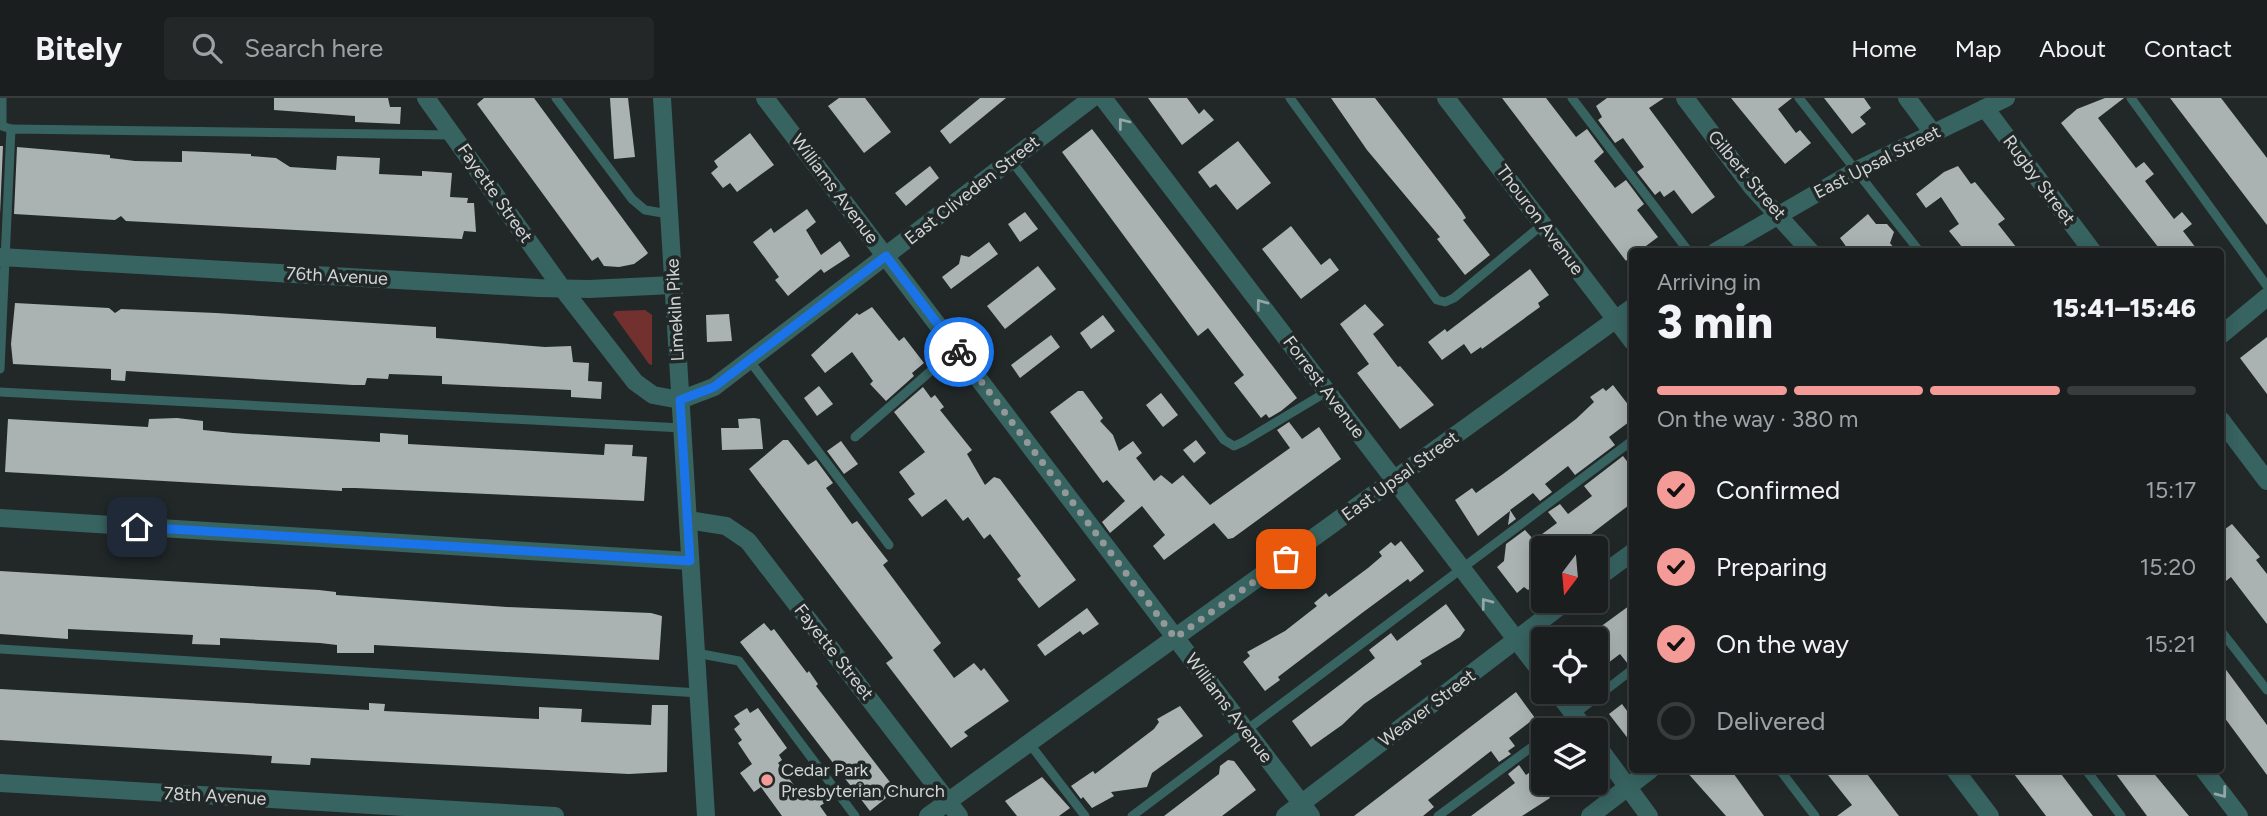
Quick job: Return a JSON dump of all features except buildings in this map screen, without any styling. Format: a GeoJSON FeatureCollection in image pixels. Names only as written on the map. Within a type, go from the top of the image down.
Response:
{"type":"FeatureCollection","features":[{"type":"Feature","properties":{"kind":"street","name":"Fayette Street"},"geometry":{"type":"LineString","coordinates":[[426,98],[562,288],[635,382],[653,395],[680,400]]}},
{"type":"Feature","properties":{"kind":"street","name":"Limekiln Pike"},"geometry":{"type":"LineString","coordinates":[[663,98],[706,816]]}},
{"type":"Feature","properties":{"kind":"street","name":"Williams Avenue"},"geometry":{"type":"LineString","coordinates":[[765,98],[1306,810]]}},
{"type":"Feature","properties":{"kind":"street","name":"East Cliveden Street"},"geometry":{"type":"LineString","coordinates":[[680,400],[714,387],[1092,98]]}},
{"type":"Feature","properties":{"kind":"street","name":"Forrest Avenue"},"geometry":{"type":"LineString","coordinates":[[1103,98],[1531,660]]}},
{"type":"Feature","properties":{"kind":"street","name":"Thouron Avenue"},"geometry":{"type":"LineString","coordinates":[[1446,98],[1629,337]]}},
{"type":"Feature","properties":{"kind":"street","name":"Gilbert Street"},"geometry":{"type":"LineString","coordinates":[[1685,98],[1752,187],[1808,248]]}},
{"type":"Feature","properties":{"kind":"street"},"geometry":{"type":"LineString","coordinates":[[1907,98],[1933,133]]}},
{"type":"Feature","properties":{"kind":"street","name":"East Upsal Street"},"geometry":{"type":"LineString","coordinates":[[1721,248],[1855,171],[2006,98]]}},
{"type":"Feature","properties":{"kind":"street","name":"Rugby Street"},"geometry":{"type":"LineString","coordinates":[[1985,108],[2090,248]]}},
{"type":"Feature","properties":{"kind":"street","name":"76th Avenue"},"geometry":{"type":"LineString","coordinates":[[3,258],[562,288],[673,285]]}},
{"type":"Feature","properties":{"kind":"street"},"geometry":{"type":"LineString","coordinates":[[2224,333],[2267,297]]}},
{"type":"Feature","properties":{"kind":"street","name":"East Upsal Street"},"geometry":{"type":"LineString","coordinates":[[928,816],[954,809],[1029,743],[1629,310]]}},
{"type":"Feature","properties":{"kind":"street"},"geometry":{"type":"LineString","coordinates":[[2224,424],[2267,481]]}},
{"type":"Feature","properties":{"kind":"street"},"geometry":{"type":"LineString","coordinates":[[0,518],[690,561]]}},
{"type":"Feature","properties":{"kind":"street","name":"Fayette Street"},"geometry":{"type":"LineString","coordinates":[[688,520],[726,526],[748,541],[954,809]]}},
{"type":"Feature","properties":{"kind":"street"},"geometry":{"type":"LineString","coordinates":[[1608,570],[1629,555]]}},
{"type":"Feature","properties":{"kind":"street","name":"Weaver Street"},"geometry":{"type":"LineString","coordinates":[[1285,816],[1306,810],[1552,613]]}},
{"type":"Feature","properties":{"kind":"street"},"geometry":{"type":"LineString","coordinates":[[1566,704],[1576,718]]}},
{"type":"Feature","properties":{"kind":"street"},"geometry":{"type":"LineString","coordinates":[[1608,761],[1649,816]]}},
{"type":"Feature","properties":{"kind":"street"},"geometry":{"type":"LineString","coordinates":[[1590,816],[1646,773]]}},
{"type":"Feature","properties":{"kind":"street"},"geometry":{"type":"LineString","coordinates":[[1957,773],[1990,816]]}},
{"type":"Feature","properties":{"kind":"street"},"geometry":{"type":"LineString","coordinates":[[2206,773],[2239,816]]}},
{"type":"Feature","properties":{"kind":"street","name":"78th Avenue"},"geometry":{"type":"LineString","coordinates":[[0,783],[555,816]]}},
{"type":"Feature","properties":{"kind":"lane"},"geometry":{"type":"LineString","coordinates":[[0,369],[5,127],[2,98]]}},
{"type":"Feature","properties":{"kind":"lane"},"geometry":{"type":"LineString","coordinates":[[556,98],[632,199],[645,210],[669,214]]}},
{"type":"Feature","properties":{"kind":"lane"},"geometry":{"type":"LineString","coordinates":[[1290,98],[1437,300],[1445,302],[1454,298],[1543,224]]}},
{"type":"Feature","properties":{"kind":"lane"},"geometry":{"type":"LineString","coordinates":[[1572,98],[1686,248]]}},
{"type":"Feature","properties":{"kind":"lane"},"geometry":{"type":"LineString","coordinates":[[1799,98],[1917,248]]}},
{"type":"Feature","properties":{"kind":"lane"},"geometry":{"type":"LineString","coordinates":[[2131,98],[2267,286]]}},
{"type":"Feature","properties":{"kind":"lane"},"geometry":{"type":"LineString","coordinates":[[5,127],[453,135]]}},
{"type":"Feature","properties":{"kind":"lane"},"geometry":{"type":"LineString","coordinates":[[1011,160],[1224,440],[1234,446],[1243,442],[1328,391]]}},
{"type":"Feature","properties":{"kind":"lane"},"geometry":{"type":"LineString","coordinates":[[855,437],[956,349]]}},
{"type":"Feature","properties":{"kind":"lane"},"geometry":{"type":"LineString","coordinates":[[749,360],[889,545]]}},
{"type":"Feature","properties":{"kind":"lane"},"geometry":{"type":"LineString","coordinates":[[0,392],[682,428]]}},
{"type":"Feature","properties":{"kind":"lane"},"geometry":{"type":"LineString","coordinates":[[1132,816],[1629,443]]}},
{"type":"Feature","properties":{"kind":"lane"},"geometry":{"type":"LineString","coordinates":[[2224,635],[2267,690]]}},
{"type":"Feature","properties":{"kind":"lane"},"geometry":{"type":"LineString","coordinates":[[0,649],[699,693]]}},
{"type":"Feature","properties":{"kind":"lane"},"geometry":{"type":"LineString","coordinates":[[696,653],[739,661],[855,816]]}},
{"type":"Feature","properties":{"kind":"lane"},"geometry":{"type":"LineString","coordinates":[[1570,718],[1629,672]]}},
{"type":"Feature","properties":{"kind":"lane"},"geometry":{"type":"LineString","coordinates":[[1029,743],[1085,816]]}},
{"type":"Feature","properties":{"kind":"lane"},"geometry":{"type":"LineString","coordinates":[[1438,816],[1531,747]]}},
{"type":"Feature","properties":{"kind":"lane"},"geometry":{"type":"LineString","coordinates":[[1782,773],[1815,816]]}},
{"type":"Feature","properties":{"kind":"lane"},"geometry":{"type":"LineString","coordinates":[[2088,773],[2121,816]]}},
{"type":"Feature","properties":{"kind":"shaded area"},"geometry":{"type":"Polygon","coordinates":[[[645,310],[652,315],[652,365],[613,314],[616,311],[645,310]]]}},
{"type":"Feature","properties":{"kind":"way so far"},"geometry":{"type":"LineString","coordinates":[[959,352],[1175,638],[1286,559]]}},
{"type":"Feature","properties":{"kind":"place","name":"Cedar Park Presbyterian Church"},"geometry":{"type":"Point","coordinates":[767,780]}},
{"type":"Feature","properties":{"kind":"route"},"geometry":{"type":"LineString","coordinates":[[137,527],[690,561],[680,400],[714,387],[886,256],[959,352]]}}]}
